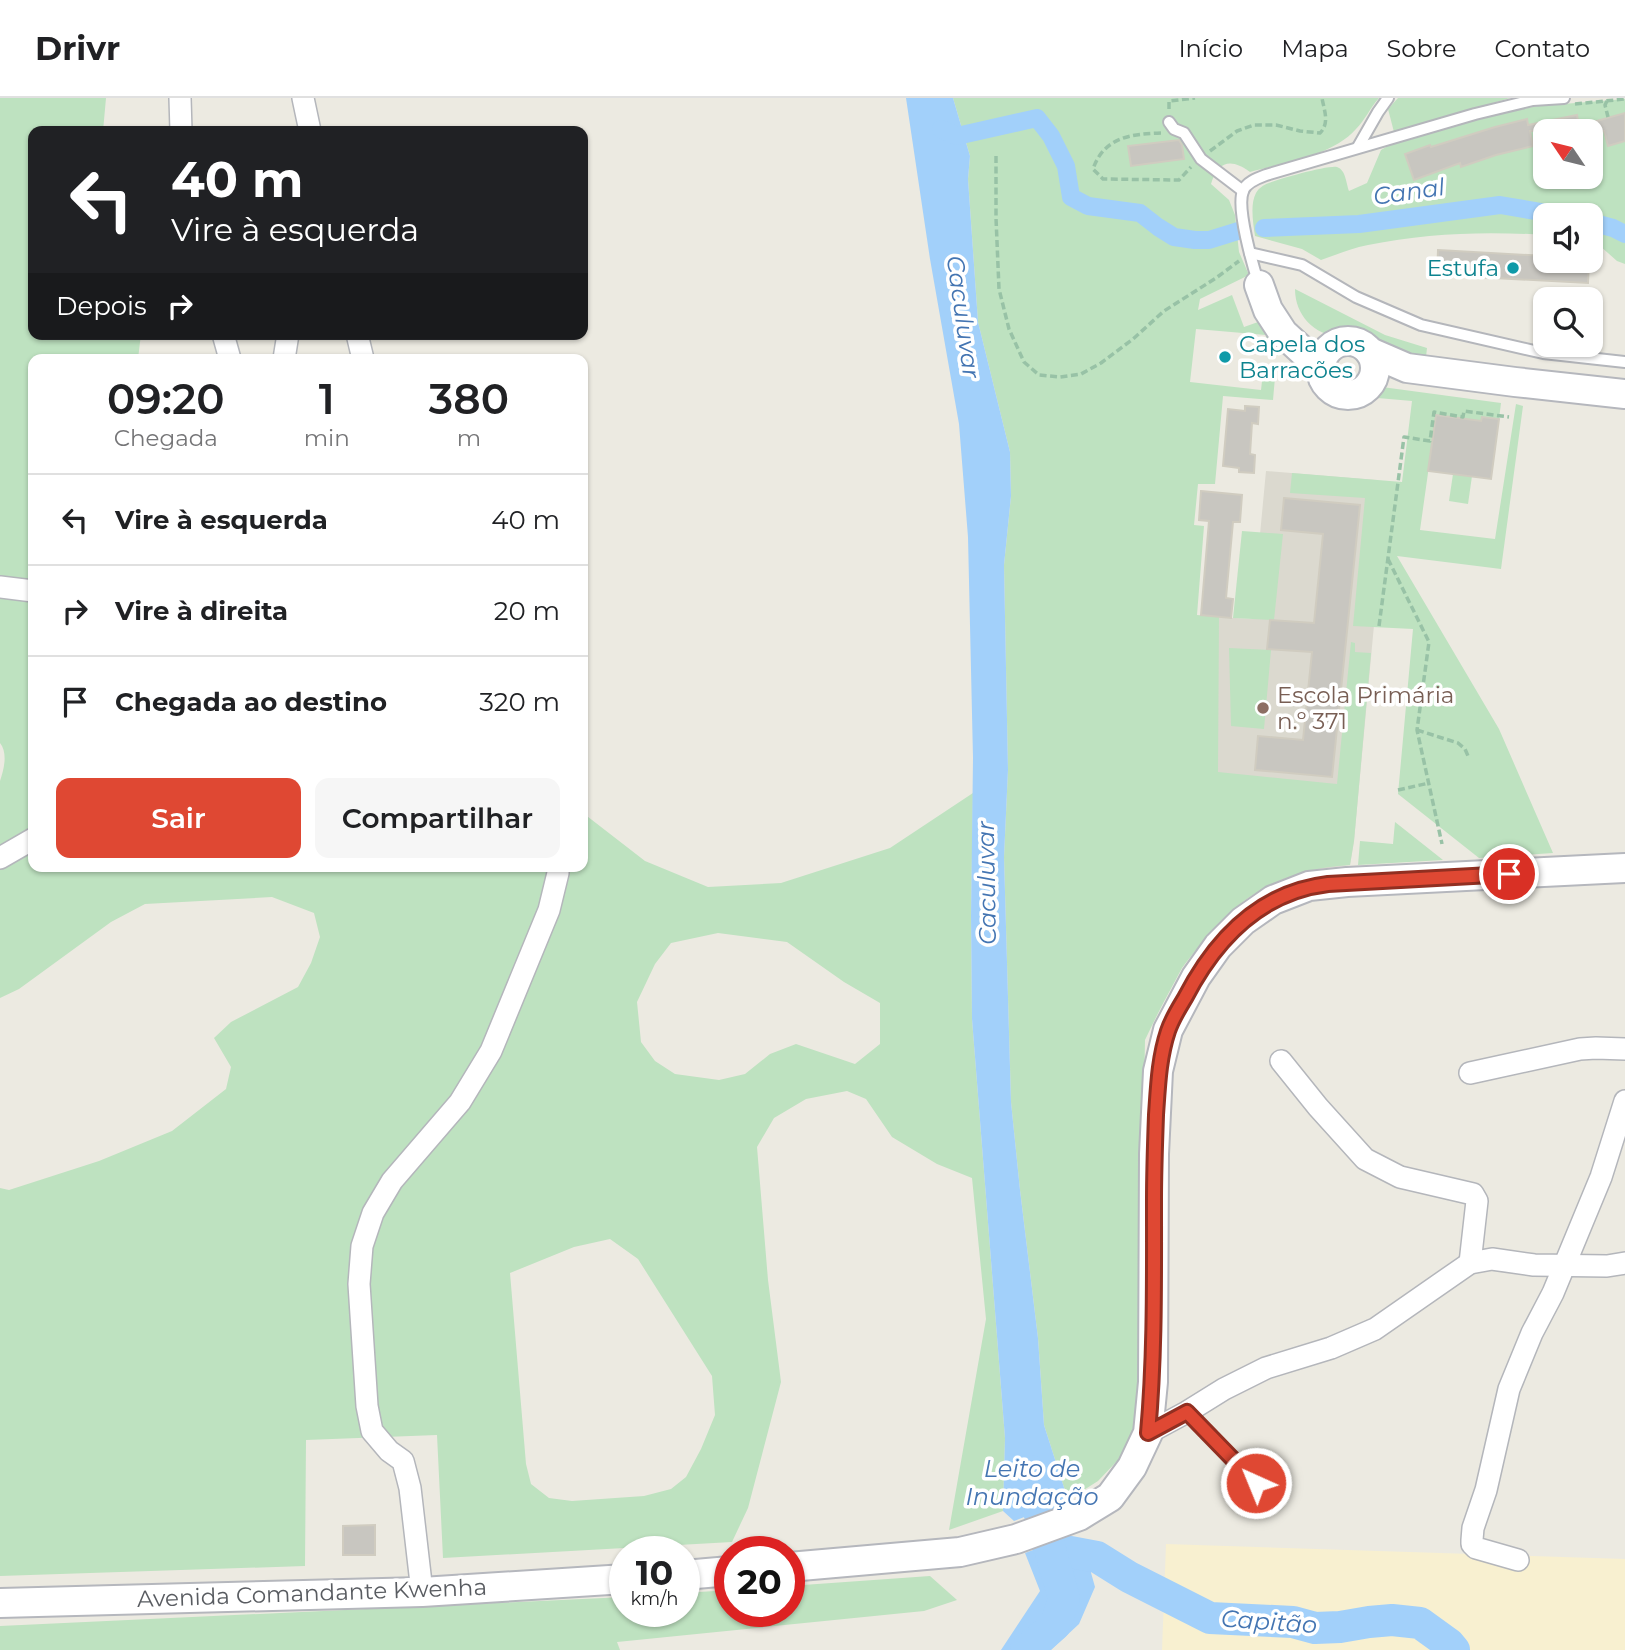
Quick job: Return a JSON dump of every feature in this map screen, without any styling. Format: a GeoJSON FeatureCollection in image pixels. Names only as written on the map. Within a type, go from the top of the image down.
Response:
{"type":"FeatureCollection","features":[{"type":"Feature","properties":{"kind":"main road"},"geometry":{"type":"LineString","coordinates":[[1263,298],[1289,326],[1318,341],[1338,344]]}},
{"type":"Feature","properties":{"kind":"main road"},"geometry":{"type":"LineString","coordinates":[[1263,298],[1283,333],[1322,369]]}},
{"type":"Feature","properties":{"kind":"main road"},"geometry":{"type":"LineString","coordinates":[[1370,352],[1375,369],[1369,385],[1363,391],[1346,395],[1330,388],[1322,369],[1325,356],[1338,344],[1355,342],[1370,352],[1407,368],[1625,394]]}},
{"type":"Feature","properties":{"kind":"main road"},"geometry":{"type":"LineString","coordinates":[[1369,385],[1407,368]]}},
{"type":"Feature","properties":{"kind":"main road"},"geometry":{"type":"LineString","coordinates":[[805,1566],[960,1552],[1016,1539],[1079,1516],[1111,1497],[1132,1467],[1148,1433],[1153,1382],[1154,1154],[1158,1071],[1168,1030],[1195,977],[1217,946],[1243,921],[1273,900],[1309,886],[1625,868]]}},
{"type":"Feature","properties":{"kind":"main road","name":"Avenida Comandante Kwenha"},"geometry":{"type":"LineString","coordinates":[[0,1602],[422,1592],[609,1579]]}},
{"type":"Feature","properties":{"kind":"street"},"geometry":{"type":"LineString","coordinates":[[180,98],[181,126]]}},
{"type":"Feature","properties":{"kind":"street"},"geometry":{"type":"LineString","coordinates":[[303,98],[309,126]]}},
{"type":"Feature","properties":{"kind":"street"},"geometry":{"type":"LineString","coordinates":[[0,587],[28,590]]}},
{"type":"Feature","properties":{"kind":"street"},"geometry":{"type":"LineString","coordinates":[[0,858],[28,842]]}},
{"type":"Feature","properties":{"kind":"street"},"geometry":{"type":"LineString","coordinates":[[422,1592],[410,1488],[402,1461],[389,1451],[372,1431],[367,1406],[359,1284],[362,1246],[373,1213],[392,1181],[460,1102],[491,1051],[549,910],[558,872]]}},
{"type":"Feature","properties":{"kind":"street"},"geometry":{"type":"LineString","coordinates":[[1470,1073],[1580,1049],[1625,1049]]}},
{"type":"Feature","properties":{"kind":"street"},"geometry":{"type":"LineString","coordinates":[[1281,1061],[1365,1159],[1400,1177],[1473,1194],[1477,1201],[1471,1263]]}},
{"type":"Feature","properties":{"kind":"street"},"geometry":{"type":"LineString","coordinates":[[1518,1560],[1476,1548],[1472,1544],[1473,1528],[1486,1490],[1509,1389],[1532,1333],[1553,1293],[1601,1177],[1625,1101]]}},
{"type":"Feature","properties":{"kind":"street"},"geometry":{"type":"LineString","coordinates":[[1148,1433],[1266,1368],[1331,1348],[1375,1329],[1471,1263],[1492,1259],[1534,1265],[1625,1264]]}},
{"type":"Feature","properties":{"kind":"lane"},"geometry":{"type":"LineString","coordinates":[[1358,147],[1388,98]]}},
{"type":"Feature","properties":{"kind":"lane"},"geometry":{"type":"LineString","coordinates":[[1263,298],[1250,253],[1242,209],[1242,191],[1249,183],[1266,175],[1358,147],[1500,108],[1533,100],[1564,98]]}},
{"type":"Feature","properties":{"kind":"lane"},"geometry":{"type":"LineString","coordinates":[[1169,122],[1174,129],[1184,133],[1201,159],[1242,191]]}},
{"type":"Feature","properties":{"kind":"lane"},"geometry":{"type":"LineString","coordinates":[[1250,253],[1301,265],[1356,297],[1421,325],[1543,353],[1625,362]]}},
{"type":"Feature","properties":{"kind":"lane"},"geometry":{"type":"LineString","coordinates":[[1187,1412],[1256,1483]]}},
{"type":"Feature","properties":{"kind":"path"},"geometry":{"type":"LineString","coordinates":[[1607,101],[1605,105],[1608,117]]}},
{"type":"Feature","properties":{"kind":"path"},"geometry":{"type":"LineString","coordinates":[[996,156],[999,289],[1009,329],[1024,362],[1039,375],[1060,377],[1081,374],[1101,363],[1164,311],[1250,253]]}},
{"type":"Feature","properties":{"kind":"path"},"geometry":{"type":"LineString","coordinates":[[1379,626],[1404,437],[1430,440],[1434,412],[1463,417],[1464,411],[1509,417]]}},
{"type":"Feature","properties":{"kind":"path"},"geometry":{"type":"LineString","coordinates":[[1387,558],[1429,642],[1417,730],[1442,845]]}},
{"type":"Feature","properties":{"kind":"path"},"geometry":{"type":"LineString","coordinates":[[1417,730],[1458,743],[1468,756]]}},
{"type":"Feature","properties":{"kind":"path"},"geometry":{"type":"LineString","coordinates":[[1398,790],[1429,783]]}},
{"type":"Feature","properties":{"kind":"shaded area","name":"Escola Primária n.º 371"},"geometry":{"type":"Polygon","coordinates":[[[1266,471],[1376,480],[1374,625],[1354,841],[1350,865],[1312,870],[1261,889],[1237,905],[1219,922],[1219,617],[1252,619],[1266,471]]]}},
{"type":"Feature","properties":{"kind":"green space"},"geometry":{"type":"Polygon","coordinates":[[[0,98],[106,98],[103,126],[28,126],[28,340],[140,340],[139,354],[28,354],[28,872],[588,872],[588,817],[645,861],[708,887],[781,883],[890,848],[973,793],[972,1019],[1005,1438],[1003,1511],[949,1530],[986,1319],[972,1178],[937,1164],[892,1137],[866,1099],[847,1091],[806,1099],[774,1118],[757,1147],[768,1280],[781,1382],[748,1508],[735,1536],[714,1536],[714,1543],[700,1544],[700,1536],[609,1536],[609,1549],[443,1558],[437,1435],[306,1440],[305,1566],[0,1576],[0,1188],[9,1190],[99,1161],[172,1131],[226,1089],[231,1067],[214,1038],[231,1022],[298,987],[311,963],[320,937],[314,913],[272,897],[145,904],[111,922],[19,989],[0,998],[0,781],[5,756],[0,743],[0,98]],[[718,933],[671,943],[655,964],[637,1002],[641,1042],[655,1061],[675,1074],[719,1080],[745,1074],[770,1054],[796,1044],[855,1064],[880,1044],[880,1003],[844,982],[787,942],[718,933]],[[610,1239],[574,1247],[510,1273],[526,1464],[531,1484],[549,1498],[572,1501],[644,1496],[671,1489],[686,1477],[715,1415],[712,1376],[638,1259],[610,1239]]]}},
{"type":"Feature","properties":{"kind":"green space"},"geometry":{"type":"Polygon","coordinates":[[[953,98],[1379,98],[1356,129],[1334,146],[1306,157],[1250,172],[1237,165],[1226,164],[1217,170],[1211,184],[1229,200],[1235,215],[1239,252],[1249,275],[1200,299],[1198,310],[1232,295],[1244,327],[1258,322],[1278,345],[1278,356],[1265,354],[1266,335],[1196,329],[1190,382],[1261,390],[1264,364],[1276,366],[1273,400],[1223,396],[1215,484],[1198,484],[1194,525],[1204,526],[1197,615],[1219,617],[1218,772],[1337,784],[1351,642],[1355,643],[1355,652],[1371,653],[1354,841],[1350,865],[1327,867],[1286,878],[1267,886],[1233,909],[1182,968],[1145,1040],[1138,1405],[1135,1431],[1120,1458],[1098,1481],[1068,1500],[1044,1425],[1038,1338],[1011,1102],[1004,857],[1008,770],[1004,565],[1011,496],[1010,452],[978,322],[968,179],[970,156],[953,98]]]}},
{"type":"Feature","properties":{"kind":"green space"},"geometry":{"type":"Polygon","coordinates":[[[1398,98],[1510,98],[1394,132],[1388,109],[1398,98]]]}},
{"type":"Feature","properties":{"kind":"green space"},"geometry":{"type":"Polygon","coordinates":[[[1625,99],[1625,264],[1617,261],[1603,249],[1603,203],[1533,203],[1533,234],[1478,233],[1412,238],[1362,246],[1321,260],[1302,249],[1255,236],[1252,214],[1254,197],[1265,185],[1303,173],[1337,167],[1344,174],[1349,191],[1367,183],[1381,150],[1393,143],[1494,115],[1538,106],[1625,99]]]}},
{"type":"Feature","properties":{"kind":"green space"},"geometry":{"type":"Polygon","coordinates":[[[1295,289],[1385,335],[1427,348],[1426,357],[1382,350],[1354,336],[1340,337],[1314,328],[1298,307],[1295,289]]]}},
{"type":"Feature","properties":{"kind":"green space"},"geometry":{"type":"Polygon","coordinates":[[[1382,387],[1501,403],[1499,419],[1482,417],[1477,455],[1461,419],[1436,416],[1420,530],[1495,539],[1516,404],[1523,406],[1501,569],[1397,556],[1499,729],[1553,853],[1479,858],[1398,794],[1413,629],[1353,626],[1365,498],[1290,493],[1292,473],[1402,482],[1412,401],[1366,397],[1382,387]]]}},
{"type":"Feature","properties":{"kind":"green space"},"geometry":{"type":"Polygon","coordinates":[[[1453,474],[1472,476],[1468,504],[1449,501],[1453,474]]]}},
{"type":"Feature","properties":{"kind":"green space"},"geometry":{"type":"Polygon","coordinates":[[[1242,531],[1283,534],[1274,620],[1233,618],[1242,531]]]}},
{"type":"Feature","properties":{"kind":"green space"},"geometry":{"type":"Polygon","coordinates":[[[1229,648],[1271,650],[1264,729],[1231,726],[1229,648]]]}},
{"type":"Feature","properties":{"kind":"green space"},"geometry":{"type":"Polygon","coordinates":[[[1395,822],[1443,860],[1358,865],[1360,841],[1393,844],[1395,822]]]}},
{"type":"Feature","properties":{"kind":"green space"},"geometry":{"type":"Polygon","coordinates":[[[930,1576],[957,1600],[924,1611],[805,1623],[805,1585],[930,1576]]]}},
{"type":"Feature","properties":{"kind":"green space"},"geometry":{"type":"Polygon","coordinates":[[[714,1591],[714,1627],[766,1627],[617,1642],[620,1650],[0,1650],[0,1626],[609,1598],[609,1627],[700,1627],[700,1592],[714,1591]]]}},
{"type":"Feature","properties":{"kind":"sand"},"geometry":{"type":"Polygon","coordinates":[[[1166,1544],[1625,1559],[1625,1650],[1162,1650],[1166,1544]]]}},
{"type":"Feature","properties":{"kind":"water","name":"Leito de Inundação"},"geometry":{"type":"Polygon","coordinates":[[[906,98],[953,98],[970,156],[968,179],[978,322],[1010,452],[1011,496],[1004,565],[1008,770],[1004,857],[1011,1102],[1038,1338],[1044,1425],[1068,1500],[1014,1521],[1003,1511],[1005,1438],[972,1019],[973,758],[968,537],[959,424],[930,259],[906,98]]]}},
{"type":"Feature","properties":{"kind":"water"},"geometry":{"type":"Polygon","coordinates":[[[1068,1537],[1083,1544],[1095,1587],[1079,1624],[1051,1650],[1001,1650],[1040,1591],[1025,1553],[1068,1537]]]}},
{"type":"Feature","properties":{"kind":"building"},"geometry":{"type":"Polygon","coordinates":[[[1625,113],[1625,141],[1608,146],[1603,131],[1603,119],[1625,113]]]}},
{"type":"Feature","properties":{"kind":"building"},"geometry":{"type":"Polygon","coordinates":[[[1577,115],[1578,119],[1557,119],[1577,115]]]}},
{"type":"Feature","properties":{"kind":"building"},"geometry":{"type":"Polygon","coordinates":[[[1527,119],[1528,125],[1533,124],[1533,131],[1530,131],[1533,146],[1461,167],[1460,163],[1414,180],[1405,154],[1527,119]]]}},
{"type":"Feature","properties":{"kind":"building"},"geometry":{"type":"Polygon","coordinates":[[[1179,140],[1184,159],[1131,166],[1128,146],[1179,140]]]}},
{"type":"Feature","properties":{"kind":"building","name":"Estufa"},"geometry":{"type":"Polygon","coordinates":[[[1438,250],[1533,255],[1533,273],[1588,273],[1588,283],[1437,275],[1438,250]]]}},
{"type":"Feature","properties":{"kind":"building"},"geometry":{"type":"Polygon","coordinates":[[[1245,406],[1259,407],[1258,424],[1252,423],[1250,454],[1255,455],[1254,473],[1239,472],[1239,468],[1223,466],[1228,409],[1245,411],[1245,406]]]}},
{"type":"Feature","properties":{"kind":"building"},"geometry":{"type":"Polygon","coordinates":[[[1436,415],[1481,421],[1482,417],[1499,419],[1491,479],[1428,471],[1436,415]]]}},
{"type":"Feature","properties":{"kind":"building"},"geometry":{"type":"Polygon","coordinates":[[[1201,491],[1242,495],[1240,522],[1233,522],[1226,598],[1233,599],[1231,618],[1201,615],[1209,521],[1199,520],[1201,491]]]}},
{"type":"Feature","properties":{"kind":"building"},"geometry":{"type":"Polygon","coordinates":[[[1284,498],[1360,505],[1332,777],[1255,770],[1258,736],[1303,740],[1312,652],[1267,649],[1270,620],[1314,623],[1323,534],[1281,530],[1284,498]]]}},
{"type":"Feature","properties":{"kind":"building"},"geometry":{"type":"Polygon","coordinates":[[[375,1525],[375,1555],[343,1555],[343,1526],[375,1525]]]}},
{"type":"Feature","properties":{"kind":"waterway","name":"Canal"},"geometry":{"type":"LineString","coordinates":[[941,129],[957,136],[1037,118],[1051,136],[1066,166],[1071,197],[1088,206],[1140,213],[1174,237],[1209,240],[1238,231]]}},
{"type":"Feature","properties":{"kind":"waterway","name":"Canal"},"geometry":{"type":"LineString","coordinates":[[1264,228],[1359,224],[1500,205],[1533,211]]}},
{"type":"Feature","properties":{"kind":"waterway","name":"Canal"},"geometry":{"type":"LineString","coordinates":[[1603,225],[1625,234]]}},
{"type":"Feature","properties":{"kind":"waterway","name":"Caculuvar"},"geometry":{"type":"LineString","coordinates":[[1026,1650],[1055,1625],[1064,1598],[1032,1487],[1030,1471]]}},
{"type":"Feature","properties":{"kind":"waterway","name":"Capitão"},"geometry":{"type":"LineString","coordinates":[[1049,1548],[1097,1557],[1129,1577],[1210,1618],[1293,1622],[1315,1628],[1392,1620],[1420,1623],[1454,1650]]}},
{"type":"Feature","properties":{"kind":"place","name":"Estufa"},"geometry":{"type":"Point","coordinates":[1513,268]}},
{"type":"Feature","properties":{"kind":"place","name":"Capela dos Barracões"},"geometry":{"type":"Point","coordinates":[1225,357]}},
{"type":"Feature","properties":{"kind":"place","name":"Escola Primária n.º 371"},"geometry":{"type":"Point","coordinates":[1263,708]}},
{"type":"Feature","properties":{"kind":"route"},"geometry":{"type":"LineString","coordinates":[[1256,1483],[1187,1412],[1148,1433],[1153,1382],[1154,1154],[1158,1071],[1168,1030],[1195,977],[1217,946],[1243,921],[1273,900],[1309,886],[1509,874]]}}]}
